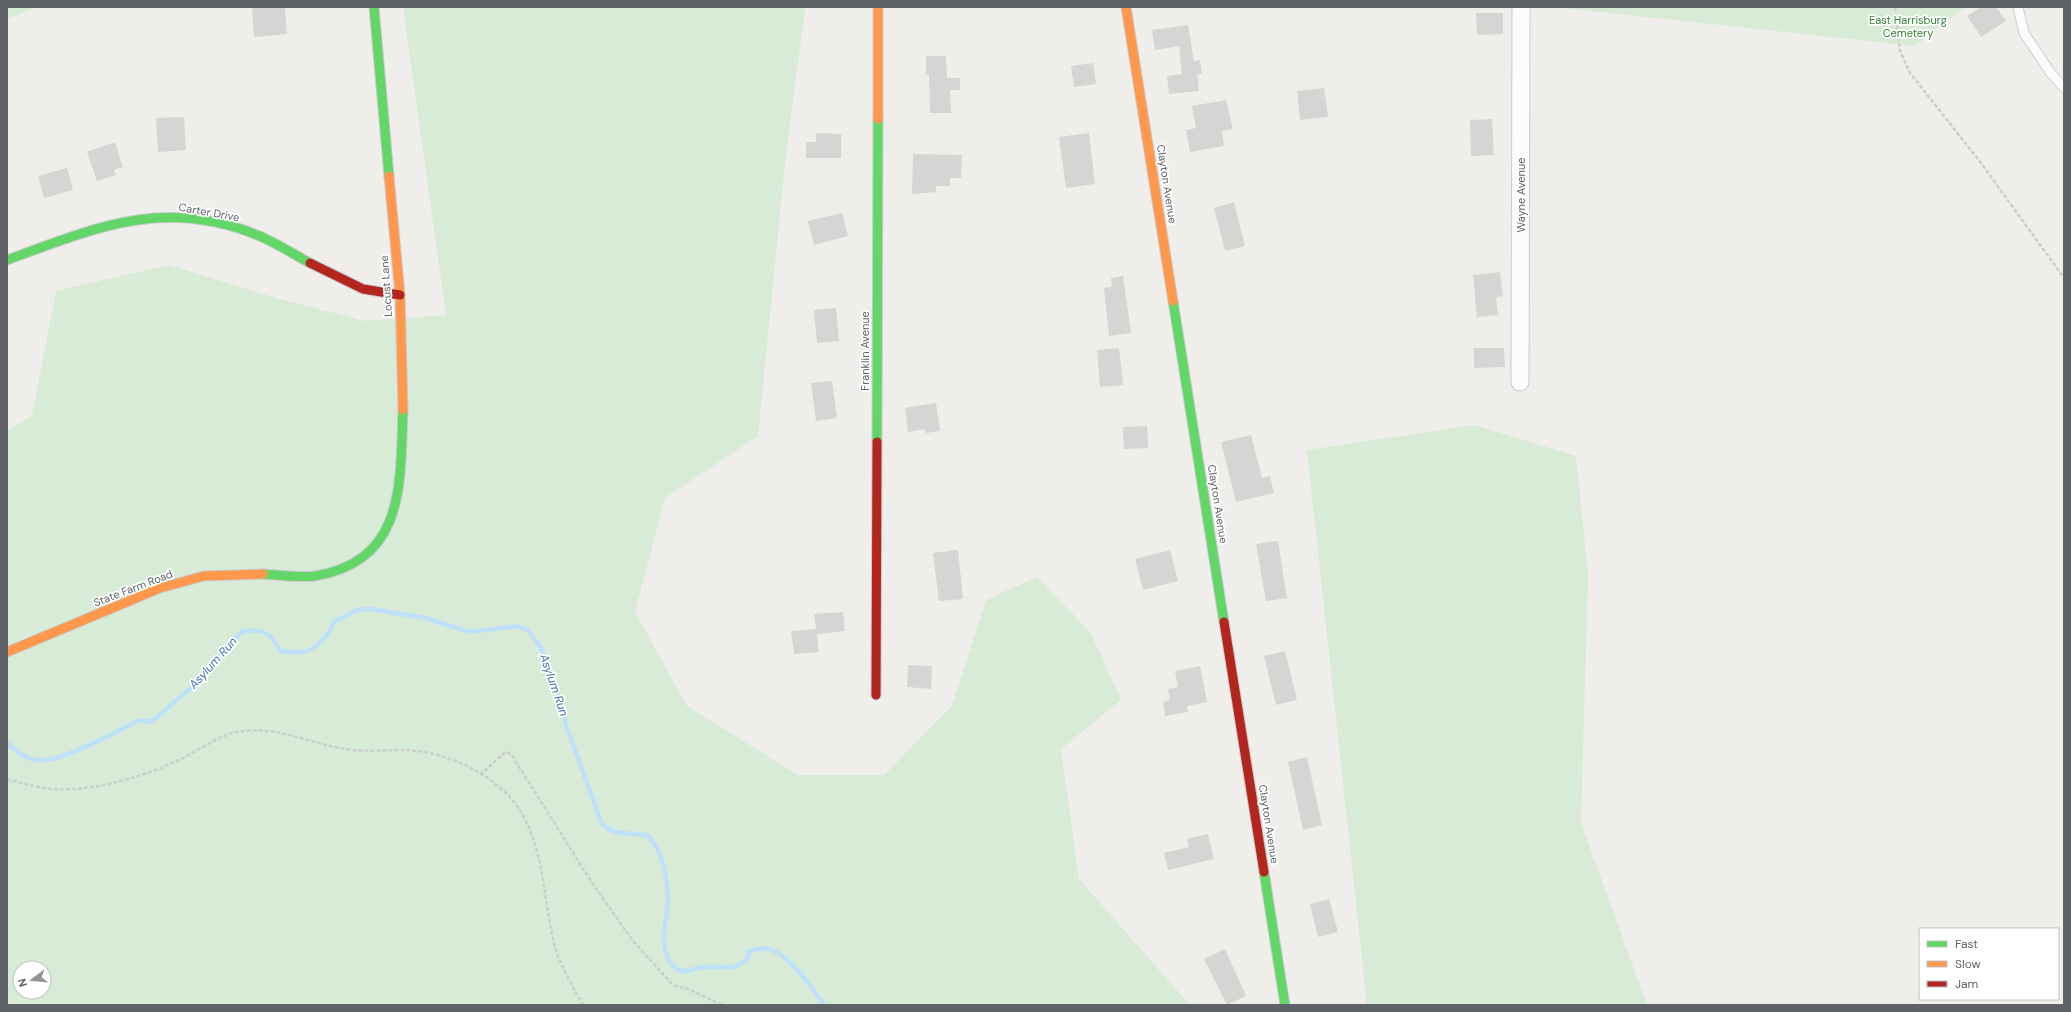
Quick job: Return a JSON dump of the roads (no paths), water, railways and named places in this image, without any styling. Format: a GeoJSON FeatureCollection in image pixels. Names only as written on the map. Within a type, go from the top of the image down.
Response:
{"type":"FeatureCollection","features":[{"type":"Feature","properties":{"kind":"street","name":"Locust Lane"},"geometry":{"type":"LineString","coordinates":[[365,556],[382,536],[393,514],[400,482],[403,396],[400,295],[374,7]]}},
{"type":"Feature","properties":{"kind":"street","name":"Franklin Avenue"},"geometry":{"type":"LineString","coordinates":[[876,695],[878,7]]}},
{"type":"Feature","properties":{"kind":"street","name":"Clayton Avenue"},"geometry":{"type":"LineString","coordinates":[[1126,7],[1285,1005]]}},
{"type":"Feature","properties":{"kind":"street","name":"Wayne Avenue"},"geometry":{"type":"LineString","coordinates":[[1520,382],[1521,7]]}},
{"type":"Feature","properties":{"kind":"street","name":"Carter Drive"},"geometry":{"type":"LineString","coordinates":[[7,260],[92,229],[135,219],[165,217],[230,225],[258,235],[333,276],[363,289],[400,295]]}},
{"type":"Feature","properties":{"kind":"street","name":"State Farm Road"},"geometry":{"type":"LineString","coordinates":[[7,652],[160,588],[204,576],[247,574],[313,576],[341,570],[365,556]]}},
{"type":"Feature","properties":{"kind":"lane"},"geometry":{"type":"LineString","coordinates":[[2018,7],[2024,33],[2050,72],[2064,88]]}},
{"type":"Feature","properties":{"kind":"waterway","name":"Asylum Run"},"geometry":{"type":"LineString","coordinates":[[7,743],[28,758],[46,760],[59,757],[88,746],[140,720],[151,722],[192,687],[212,667],[225,648],[243,631],[261,631],[265,633],[273,640],[281,651],[303,652],[308,651],[322,641],[334,622],[357,610],[370,609],[426,618],[470,632],[517,626],[528,630],[541,648],[557,691],[566,725],[602,824],[617,832],[647,835],[658,851],[667,882],[668,902],[664,942],[671,964],[678,970],[682,971],[702,967],[732,967],[742,963],[748,958],[748,952],[767,948],[778,953],[793,965],[824,1005]]}},
{"type":"Feature","properties":{"kind":"park label","name":"East Harrisburg Cemetery"},"geometry":{"type":"Point","coordinates":[1908,26]}}]}
